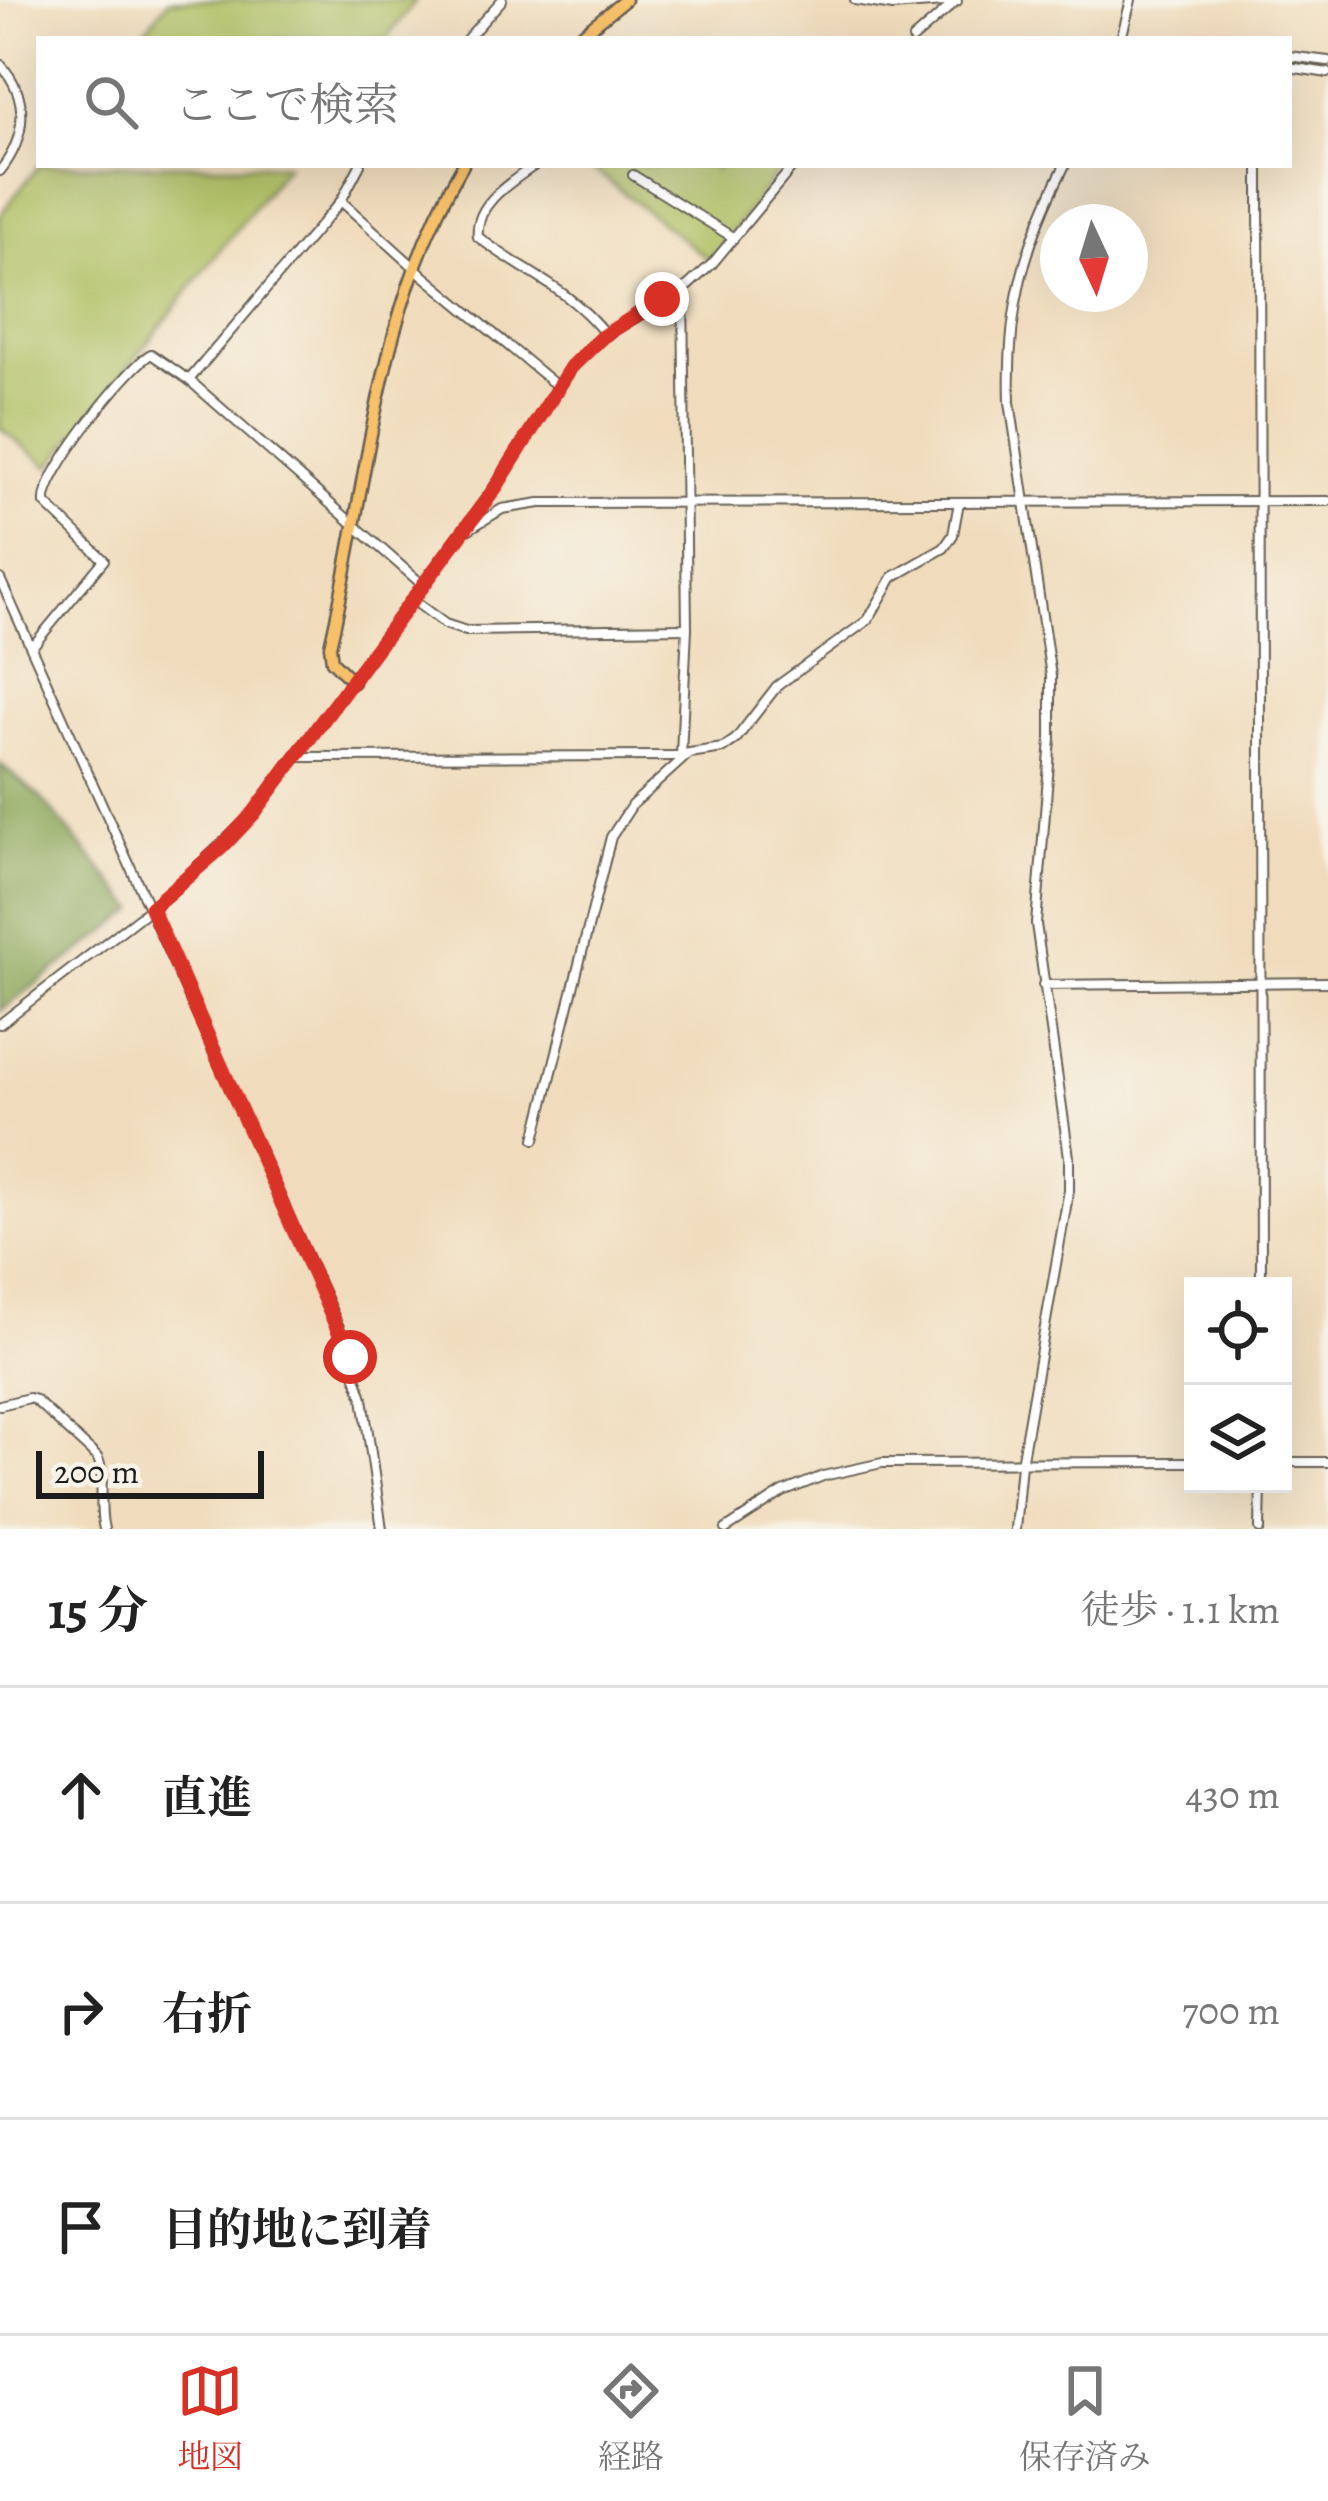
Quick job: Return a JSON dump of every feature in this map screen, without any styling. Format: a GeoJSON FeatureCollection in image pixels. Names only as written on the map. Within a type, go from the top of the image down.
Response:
{"type":"FeatureCollection","features":[{"type":"Feature","properties":{"kind":"main road"},"geometry":{"type":"LineString","coordinates":[[580,36],[625,0]]}},
{"type":"Feature","properties":{"kind":"main road"},"geometry":{"type":"LineString","coordinates":[[353,682],[332,661],[330,646],[389,346],[413,266],[461,168]]}},
{"type":"Feature","properties":{"kind":"street"},"geometry":{"type":"LineString","coordinates":[[470,36],[502,0]]}},
{"type":"Feature","properties":{"kind":"street"},"geometry":{"type":"LineString","coordinates":[[855,0],[893,6],[958,1]]}},
{"type":"Feature","properties":{"kind":"street"},"geometry":{"type":"LineString","coordinates":[[1121,36],[1131,0]]}},
{"type":"Feature","properties":{"kind":"street"},"geometry":{"type":"LineString","coordinates":[[917,36],[958,1]]}},
{"type":"Feature","properties":{"kind":"street"},"geometry":{"type":"LineString","coordinates":[[1292,56],[1328,61]]}},
{"type":"Feature","properties":{"kind":"street"},"geometry":{"type":"LineString","coordinates":[[0,64],[14,80],[21,112],[21,136],[0,171]]}},
{"type":"Feature","properties":{"kind":"street"},"geometry":{"type":"LineString","coordinates":[[1292,67],[1328,73]]}},
{"type":"Feature","properties":{"kind":"street"},"geometry":{"type":"LineString","coordinates":[[189,380],[341,201],[358,168]]}},
{"type":"Feature","properties":{"kind":"street"},"geometry":{"type":"LineString","coordinates":[[531,168],[481,212],[478,237],[520,269],[570,296],[606,335]]}},
{"type":"Feature","properties":{"kind":"street"},"geometry":{"type":"LineString","coordinates":[[0,1024],[222,847],[414,601],[571,367],[606,335],[682,290],[734,238],[792,168]]}},
{"type":"Feature","properties":{"kind":"street"},"geometry":{"type":"LineString","coordinates":[[1016,1529],[1022,1464],[1069,1190],[1067,1130],[1043,985],[1035,898],[1052,739],[1052,693],[1010,402],[1010,328],[1021,267],[1064,168]]}},
{"type":"Feature","properties":{"kind":"street"},"geometry":{"type":"LineString","coordinates":[[1259,168],[1261,1277]]}},
{"type":"Feature","properties":{"kind":"street"},"geometry":{"type":"LineString","coordinates":[[633,175],[734,238]]}},
{"type":"Feature","properties":{"kind":"street"},"geometry":{"type":"LineString","coordinates":[[341,201],[557,386]]}},
{"type":"Feature","properties":{"kind":"street"},"geometry":{"type":"LineString","coordinates":[[535,1139],[611,837],[632,805],[684,755],[682,290]]}},
{"type":"Feature","properties":{"kind":"street"},"geometry":{"type":"LineString","coordinates":[[32,646],[104,560],[45,503],[43,494],[55,469],[147,355],[155,355],[189,380],[424,586]]}},
{"type":"Feature","properties":{"kind":"street"},"geometry":{"type":"LineString","coordinates":[[463,533],[489,514],[520,505],[1328,501]]}},
{"type":"Feature","properties":{"kind":"street"},"geometry":{"type":"LineString","coordinates":[[296,757],[684,755],[723,748],[736,739],[777,686],[868,620],[893,578],[944,548],[953,536],[959,502]]}},
{"type":"Feature","properties":{"kind":"street"},"geometry":{"type":"LineString","coordinates":[[0,579],[341,1332],[363,1398],[382,1529]]}},
{"type":"Feature","properties":{"kind":"street"},"geometry":{"type":"LineString","coordinates":[[414,601],[445,624],[466,631],[687,628]]}},
{"type":"Feature","properties":{"kind":"street"},"geometry":{"type":"LineString","coordinates":[[1043,985],[1328,982]]}},
{"type":"Feature","properties":{"kind":"street"},"geometry":{"type":"LineString","coordinates":[[0,1406],[35,1400],[97,1457],[103,1466],[98,1502],[104,1529]]}},
{"type":"Feature","properties":{"kind":"street"},"geometry":{"type":"LineString","coordinates":[[725,1529],[783,1492],[823,1476],[882,1463],[1184,1462]]}},
{"type":"Feature","properties":{"kind":"street"},"geometry":{"type":"LineString","coordinates":[[1292,1462],[1328,1462]]}},
{"type":"Feature","properties":{"kind":"street"},"geometry":{"type":"LineString","coordinates":[[1260,1529],[1261,1493]]}},
{"type":"Feature","properties":{"kind":"green space"},"geometry":{"type":"Polygon","coordinates":[[[169,0],[416,0],[388,36],[140,36],[169,0]]]}},
{"type":"Feature","properties":{"kind":"green space"},"geometry":{"type":"Polygon","coordinates":[[[37,168],[285,168],[50,467],[0,428],[0,215],[37,168]]]}},
{"type":"Feature","properties":{"kind":"green space"},"geometry":{"type":"Polygon","coordinates":[[[592,168],[781,168],[710,261],[592,168]]]}},
{"type":"Feature","properties":{"kind":"green space"},"geometry":{"type":"Polygon","coordinates":[[[0,764],[41,798],[136,910],[0,1011],[0,764]]]}},
{"type":"Feature","properties":{"kind":"route"},"geometry":{"type":"LineString","coordinates":[[350,1357],[151,908],[254,813],[494,490],[571,367],[602,337],[662,299]]}}]}
